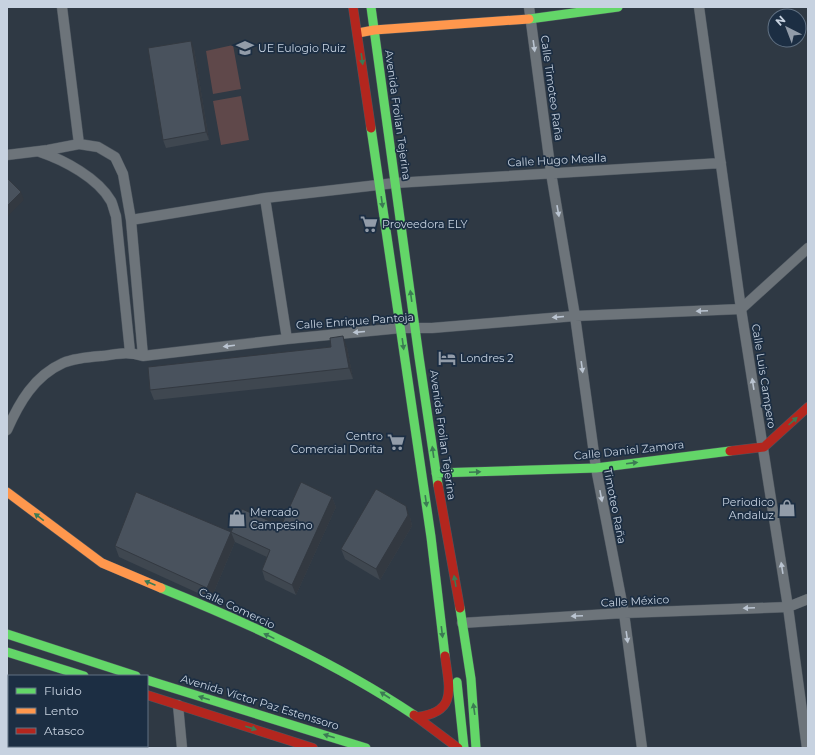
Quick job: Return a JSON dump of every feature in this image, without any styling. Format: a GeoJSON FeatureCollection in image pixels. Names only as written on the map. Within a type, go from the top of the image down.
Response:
{"type":"FeatureCollection","features":[{"type":"Feature","properties":{"kind":"main road"},"geometry":{"type":"LineString","coordinates":[[354,7],[431,537],[449,686],[448,699],[442,710],[433,715],[417,717]]}},
{"type":"Feature","properties":{"kind":"main road","name":"Avenida Froilan Tejerina"},"geometry":{"type":"LineString","coordinates":[[371,7],[436,474],[462,623],[476,722],[476,748]]}},
{"type":"Feature","properties":{"kind":"main road"},"geometry":{"type":"LineString","coordinates":[[358,33],[374,30],[530,19],[618,7]]}},
{"type":"Feature","properties":{"kind":"main road"},"geometry":{"type":"LineString","coordinates":[[764,447],[808,407]]}},
{"type":"Feature","properties":{"kind":"main road","name":"Calle Daniel Zamora"},"geometry":{"type":"LineString","coordinates":[[436,474],[596,468],[764,447]]}},
{"type":"Feature","properties":{"kind":"main road","name":"Calle Comercio"},"geometry":{"type":"LineString","coordinates":[[7,492],[102,563],[232,618],[372,687],[417,717],[458,748]]}},
{"type":"Feature","properties":{"kind":"main road"},"geometry":{"type":"LineString","coordinates":[[431,537],[441,554],[464,748]]}},
{"type":"Feature","properties":{"kind":"main road"},"geometry":{"type":"LineString","coordinates":[[7,634],[133,675]]}},
{"type":"Feature","properties":{"kind":"main road"},"geometry":{"type":"LineString","coordinates":[[7,652],[81,675]]}},
{"type":"Feature","properties":{"kind":"main road","name":"Avenida Víctor Paz Estenssoro"},"geometry":{"type":"LineString","coordinates":[[148,680],[366,748]]}},
{"type":"Feature","properties":{"kind":"main road"},"geometry":{"type":"LineString","coordinates":[[148,695],[313,748]]}},
{"type":"Feature","properties":{"kind":"street"},"geometry":{"type":"LineString","coordinates":[[62,7],[79,144]]}},
{"type":"Feature","properties":{"kind":"street","name":"Calle Timoteo Raña"},"geometry":{"type":"LineString","coordinates":[[528,7],[551,173]]}},
{"type":"Feature","properties":{"kind":"street","name":"Calle Luis Campero"},"geometry":{"type":"LineString","coordinates":[[699,7],[741,309],[764,447],[807,748]]}},
{"type":"Feature","properties":{"kind":"street"},"geometry":{"type":"LineString","coordinates":[[7,155],[39,152],[79,144],[98,147],[115,157],[123,174],[131,220],[144,356]]}},
{"type":"Feature","properties":{"kind":"street"},"geometry":{"type":"LineString","coordinates":[[39,152],[60,158],[74,167],[94,182],[110,201],[116,216],[130,352]]}},
{"type":"Feature","properties":{"kind":"street","name":"Calle Hugo Mealla"},"geometry":{"type":"LineString","coordinates":[[131,220],[266,198],[380,184],[720,163]]}},
{"type":"Feature","properties":{"kind":"street","name":"Timoteo Raña"},"geometry":{"type":"LineString","coordinates":[[551,173],[575,316],[596,468],[624,613],[642,748]]}},
{"type":"Feature","properties":{"kind":"street"},"geometry":{"type":"LineString","coordinates":[[266,198],[287,338]]}},
{"type":"Feature","properties":{"kind":"street"},"geometry":{"type":"LineString","coordinates":[[741,309],[808,248]]}},
{"type":"Feature","properties":{"kind":"street","name":"Calle Enrique Pantoja"},"geometry":{"type":"LineString","coordinates":[[7,430],[23,397],[33,385],[62,364],[80,359],[130,352],[144,356],[287,338],[401,328],[415,329],[575,316],[741,309]]}},
{"type":"Feature","properties":{"kind":"street","name":"Calle México"},"geometry":{"type":"LineString","coordinates":[[462,623],[624,613],[788,607],[808,599]]}},
{"type":"Feature","properties":{"kind":"street"},"geometry":{"type":"LineString","coordinates":[[178,705],[182,748]]}},
{"type":"Feature","properties":{"kind":"shaded area"},"geometry":{"type":"Polygon","coordinates":[[[233,45],[241,89],[213,94],[206,51],[233,45]]]}},
{"type":"Feature","properties":{"kind":"shaded area"},"geometry":{"type":"Polygon","coordinates":[[[241,96],[249,140],[221,145],[213,101],[241,96]]]}},
{"type":"Feature","properties":{"kind":"building"},"geometry":{"type":"Polygon","coordinates":[[[191,41],[206,132],[163,140],[148,48],[191,41]]]}},
{"type":"Feature","properties":{"kind":"building"},"geometry":{"type":"Polygon","coordinates":[[[7,178],[21,192],[7,206],[7,178]]]}},
{"type":"Feature","properties":{"kind":"building"},"geometry":{"type":"Polygon","coordinates":[[[343,336],[349,368],[150,390],[148,367],[331,347],[330,338],[343,336]]]}},
{"type":"Feature","properties":{"kind":"building"},"geometry":{"type":"Polygon","coordinates":[[[301,482],[332,497],[292,585],[262,570],[270,550],[231,532],[242,509],[281,526],[301,482]]]}},
{"type":"Feature","properties":{"kind":"building"},"geometry":{"type":"Polygon","coordinates":[[[376,489],[406,506],[408,515],[376,569],[341,549],[376,489]]]}},
{"type":"Feature","properties":{"kind":"building"},"geometry":{"type":"Polygon","coordinates":[[[136,492],[231,532],[207,588],[115,546],[136,492]]]}},
{"type":"Feature","properties":{"kind":"building"},"geometry":{"type":"Polygon","coordinates":[[[7,705],[8,705],[8,723],[7,705]]]}},
{"type":"Feature","properties":{"kind":"traffic: fast"},"geometry":{"type":"LineString","coordinates":[[371,7],[438,485]]}},
{"type":"Feature","properties":{"kind":"traffic: fast"},"geometry":{"type":"LineString","coordinates":[[529,19],[618,7]]}},
{"type":"Feature","properties":{"kind":"traffic: fast"},"geometry":{"type":"LineString","coordinates":[[371,128],[431,537],[445,656]]}},
{"type":"Feature","properties":{"kind":"traffic: fast"},"geometry":{"type":"LineString","coordinates":[[436,473],[596,468],[730,451]]}},
{"type":"Feature","properties":{"kind":"traffic: fast"},"geometry":{"type":"LineString","coordinates":[[161,588],[226,615],[323,661],[354,678],[414,715]]}},
{"type":"Feature","properties":{"kind":"traffic: fast"},"geometry":{"type":"LineString","coordinates":[[460,608],[471,679],[476,748]]}},
{"type":"Feature","properties":{"kind":"traffic: fast"},"geometry":{"type":"LineString","coordinates":[[7,634],[133,675]]}},
{"type":"Feature","properties":{"kind":"traffic: fast"},"geometry":{"type":"LineString","coordinates":[[7,652],[81,675]]}},
{"type":"Feature","properties":{"kind":"traffic: fast"},"geometry":{"type":"LineString","coordinates":[[148,680],[366,748]]}},
{"type":"Feature","properties":{"kind":"traffic: fast"},"geometry":{"type":"LineString","coordinates":[[457,682],[464,748]]}},
{"type":"Feature","properties":{"kind":"traffic: slow"},"geometry":{"type":"LineString","coordinates":[[358,33],[374,30],[529,19]]}},
{"type":"Feature","properties":{"kind":"traffic: slow"},"geometry":{"type":"LineString","coordinates":[[7,492],[102,563],[161,588]]}},
{"type":"Feature","properties":{"kind":"traffic: jam"},"geometry":{"type":"LineString","coordinates":[[353,7],[371,128]]}},
{"type":"Feature","properties":{"kind":"traffic: jam"},"geometry":{"type":"LineString","coordinates":[[730,451],[764,447],[808,407]]}},
{"type":"Feature","properties":{"kind":"traffic: jam"},"geometry":{"type":"LineString","coordinates":[[438,485],[460,608]]}},
{"type":"Feature","properties":{"kind":"traffic: jam"},"geometry":{"type":"LineString","coordinates":[[417,717],[439,710],[445,704],[448,697],[449,688],[445,656]]}},
{"type":"Feature","properties":{"kind":"traffic: jam"},"geometry":{"type":"LineString","coordinates":[[148,695],[313,748]]}},
{"type":"Feature","properties":{"kind":"traffic: jam"},"geometry":{"type":"LineString","coordinates":[[414,715],[458,748]]}},
{"type":"Feature","properties":{"kind":"place","name":"UE Eulogio Ruiz"},"geometry":{"type":"Point","coordinates":[245,48]}},
{"type":"Feature","properties":{"kind":"place","name":"Proveedora ELY"},"geometry":{"type":"Point","coordinates":[369,224]}},
{"type":"Feature","properties":{"kind":"place","name":"Londres 2"},"geometry":{"type":"Point","coordinates":[447,358]}},
{"type":"Feature","properties":{"kind":"place","name":"Centro Comercial Dorita"},"geometry":{"type":"Point","coordinates":[396,442]}},
{"type":"Feature","properties":{"kind":"place","name":"Periodico Andaluz"},"geometry":{"type":"Point","coordinates":[787,508]}},
{"type":"Feature","properties":{"kind":"place","name":"Mercado Campesino"},"geometry":{"type":"Point","coordinates":[237,518]}}]}
